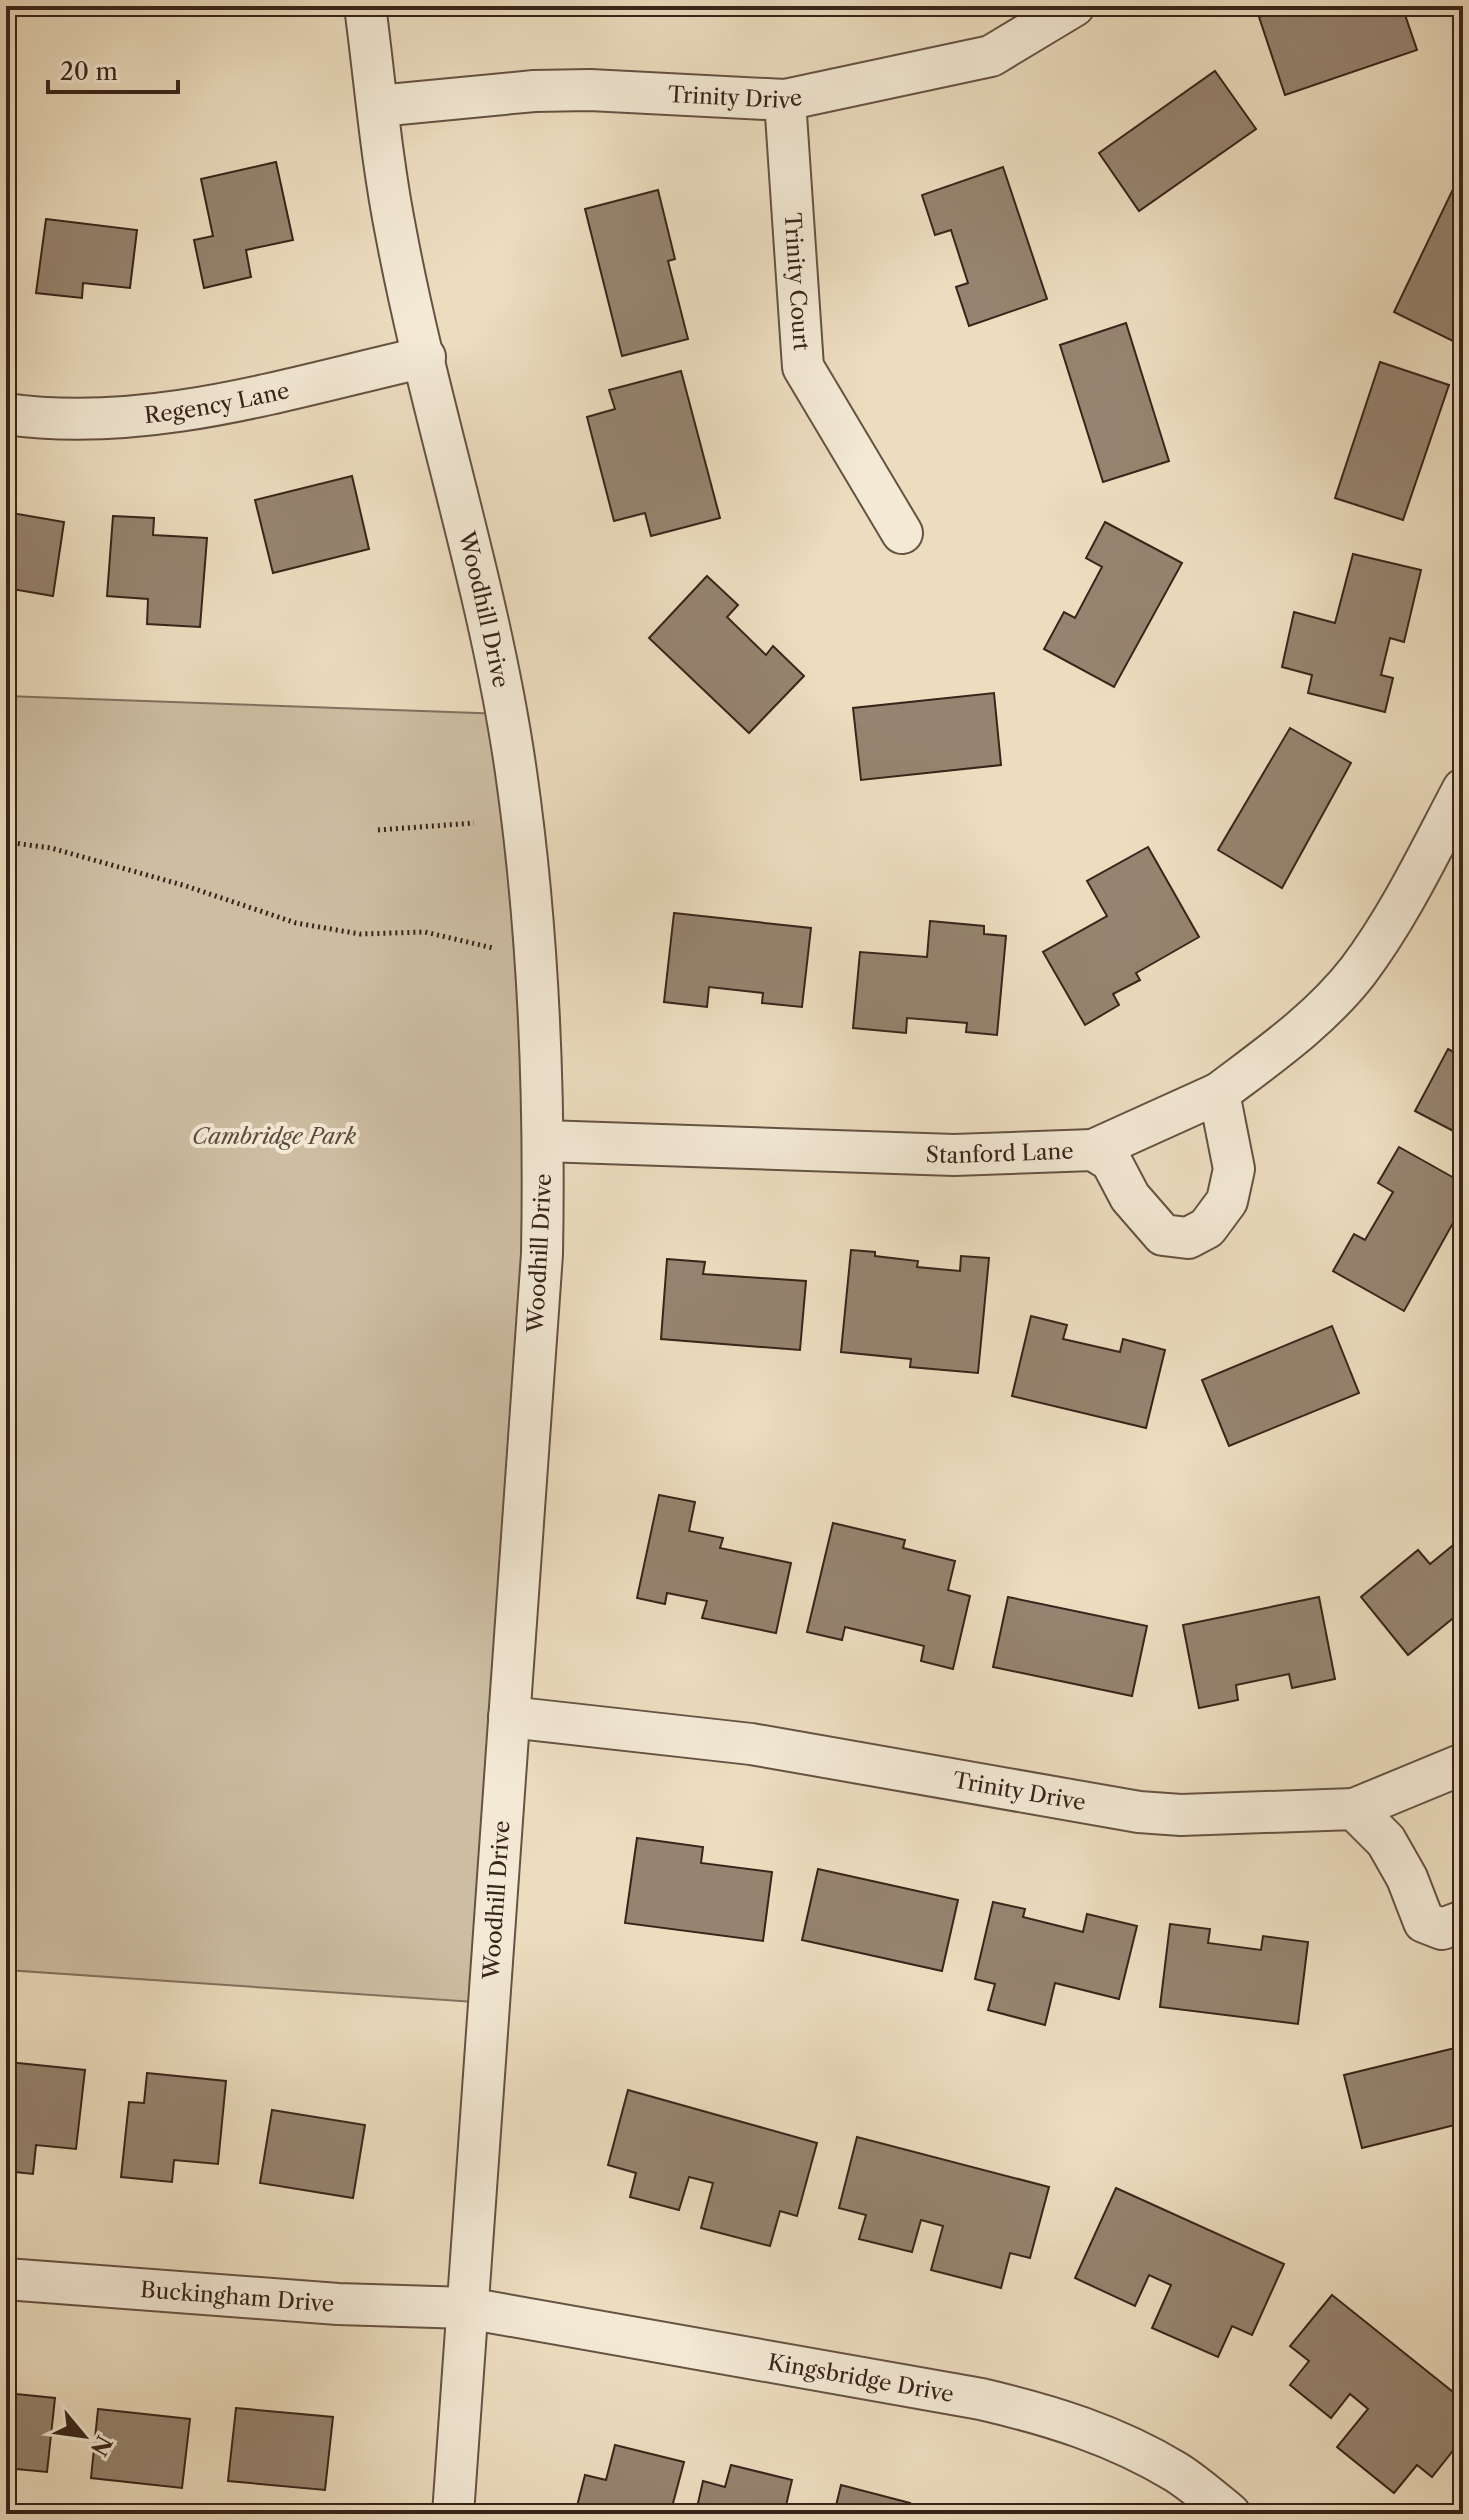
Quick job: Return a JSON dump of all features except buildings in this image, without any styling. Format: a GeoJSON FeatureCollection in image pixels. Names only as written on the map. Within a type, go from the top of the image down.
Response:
{"type":"FeatureCollection","features":[{"type":"Feature","properties":{"kind":"street","name":"Woodhill Drive"},"geometry":{"type":"LineString","coordinates":[[365,6],[396,232],[475,562],[516,770],[537,959],[544,1141],[542,1254],[453,2514]]}},
{"type":"Feature","properties":{"kind":"street","name":"Trinity Drive"},"geometry":{"type":"LineString","coordinates":[[378,106],[534,91],[590,90],[785,100],[991,56],[1074,6]]}},
{"type":"Feature","properties":{"kind":"street","name":"Trinity Court"},"geometry":{"type":"LineString","coordinates":[[785,100],[803,367],[902,533]]}},
{"type":"Feature","properties":{"kind":"street","name":"Regency Lane"},"geometry":{"type":"LineString","coordinates":[[6,414],[93,420],[154,416],[425,357]]}},
{"type":"Feature","properties":{"kind":"street"},"geometry":{"type":"LineString","coordinates":[[1093,1150],[1219,1093],[1304,1028],[1356,973],[1392,921],[1463,789]]}},
{"type":"Feature","properties":{"kind":"street","name":"Stanford Lane"},"geometry":{"type":"LineString","coordinates":[[544,1141],[954,1155],[1093,1150],[1111,1161],[1130,1197],[1163,1235],[1188,1238],[1207,1228],[1227,1201],[1234,1169],[1219,1093]]}},
{"type":"Feature","properties":{"kind":"street","name":"Trinity Drive"},"geometry":{"type":"LineString","coordinates":[[509,1717],[751,1744],[1139,1812],[1181,1815],[1354,1809]]}},
{"type":"Feature","properties":{"kind":"street"},"geometry":{"type":"LineString","coordinates":[[1463,1764],[1354,1809],[1386,1841],[1407,1878],[1424,1922],[1442,1929],[1463,1921]]}},
{"type":"Feature","properties":{"kind":"street","name":"Buckingham Drive"},"geometry":{"type":"LineString","coordinates":[[6,2279],[338,2304],[467,2308]]}},
{"type":"Feature","properties":{"kind":"street","name":"Kingsbridge Drive"},"geometry":{"type":"LineString","coordinates":[[467,2308],[981,2399],[1061,2418],[1178,2473],[1230,2514]]}},
{"type":"Feature","properties":{"kind":"path"},"geometry":{"type":"LineString","coordinates":[[378,830],[474,823]]}},
{"type":"Feature","properties":{"kind":"path"},"geometry":{"type":"LineString","coordinates":[[6,842],[51,848],[186,886],[296,923],[360,934],[425,932],[537,959]]}},
{"type":"Feature","properties":{"kind":"green space","name":"Cambridge Park"},"geometry":{"type":"Polygon","coordinates":[[[6,696],[505,714],[537,959],[489,2003],[6,1970],[6,696]]]}}]}
